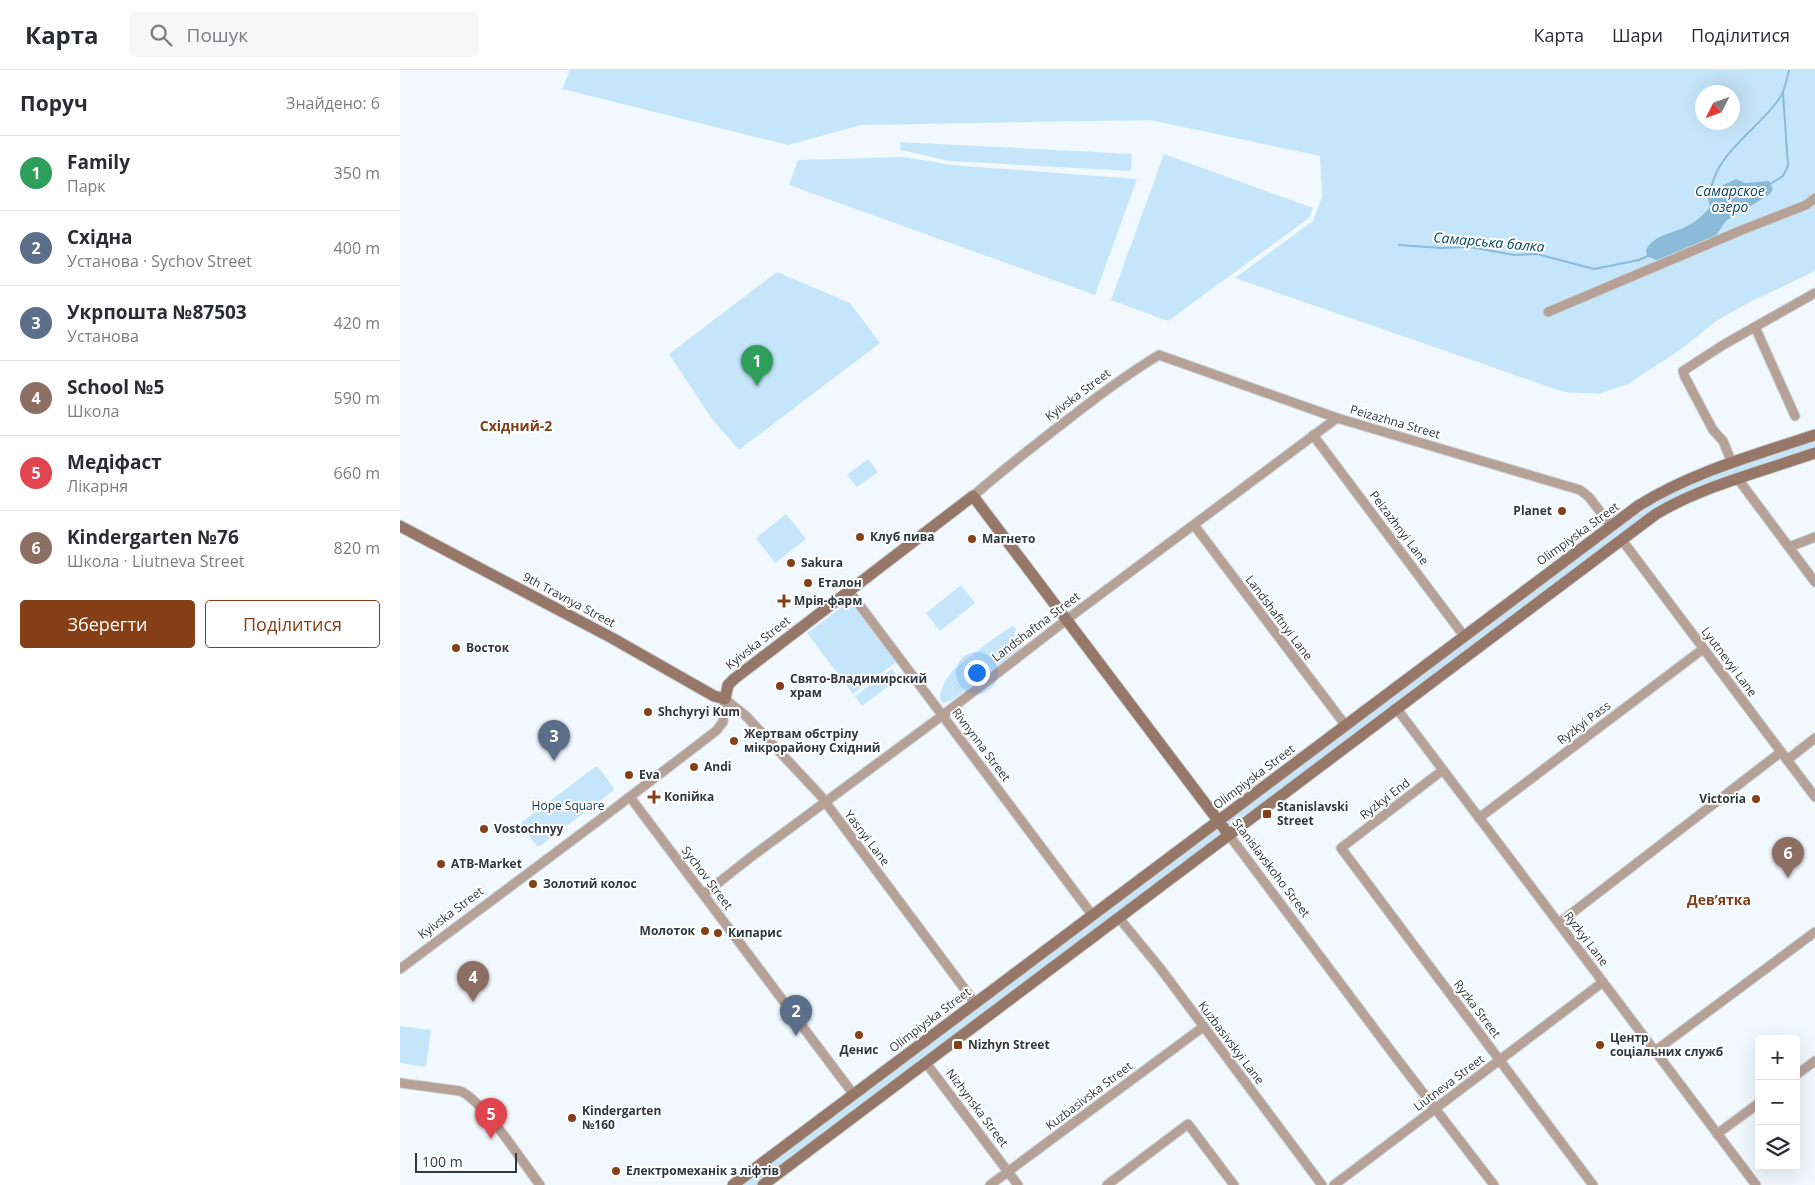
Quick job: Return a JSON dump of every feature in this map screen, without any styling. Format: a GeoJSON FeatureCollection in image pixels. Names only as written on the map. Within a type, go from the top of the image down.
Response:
{"type":"FeatureCollection","features":[{"type":"Feature","properties":{"kind":"main road","name":"Olimpiyska Street"},"geometry":{"type":"LineString","coordinates":[[733,1185],[1638,506],[1671,487],[1732,463],[1815,435]]}},
{"type":"Feature","properties":{"kind":"main road"},"geometry":{"type":"LineString","coordinates":[[763,1185],[1667,508],[1696,494],[1815,453]]}},
{"type":"Feature","properties":{"kind":"main road"},"geometry":{"type":"LineString","coordinates":[[1732,463],[1738,479]]}},
{"type":"Feature","properties":{"kind":"main road","name":"Kyivska Street"},"geometry":{"type":"LineString","coordinates":[[725,699],[728,685],[734,679],[973,496]]}},
{"type":"Feature","properties":{"kind":"main road","name":"Stanislavskoho Street"},"geometry":{"type":"LineString","coordinates":[[973,496],[1229,835]]}},
{"type":"Feature","properties":{"kind":"main road","name":"9th Travnya Street"},"geometry":{"type":"LineString","coordinates":[[400,526],[612,638],[714,696],[725,699]]}},
{"type":"Feature","properties":{"kind":"main road"},"geometry":{"type":"LineString","coordinates":[[1611,526],[1622,540]]}},
{"type":"Feature","properties":{"kind":"main road","name":"Nizhynska Street"},"geometry":{"type":"LineString","coordinates":[[915,1048],[926,1063]]}},
{"type":"Feature","properties":{"kind":"street"},"geometry":{"type":"LineString","coordinates":[[1548,312],[1801,207],[1815,198]]}},
{"type":"Feature","properties":{"kind":"street"},"geometry":{"type":"LineString","coordinates":[[1732,463],[1723,441],[1713,430],[1683,371],[1815,293]]}},
{"type":"Feature","properties":{"kind":"street"},"geometry":{"type":"LineString","coordinates":[[1755,327],[1795,416]]}},
{"type":"Feature","properties":{"kind":"street","name":"Peizazhna Street"},"geometry":{"type":"LineString","coordinates":[[1159,355],[1337,418],[1580,490],[1589,497],[1611,526]]}},
{"type":"Feature","properties":{"kind":"street","name":"Kyivska Street"},"geometry":{"type":"LineString","coordinates":[[973,496],[1020,456],[1112,386],[1132,371],[1159,355]]}},
{"type":"Feature","properties":{"kind":"street","name":"Landshaftna Street"},"geometry":{"type":"LineString","coordinates":[[704,894],[744,862],[943,715],[1337,418]]}},
{"type":"Feature","properties":{"kind":"street","name":"Peizazhnyi Lane"},"geometry":{"type":"LineString","coordinates":[[1313,435],[1464,636]]}},
{"type":"Feature","properties":{"kind":"street"},"geometry":{"type":"LineString","coordinates":[[1738,479],[1815,582]]}},
{"type":"Feature","properties":{"kind":"street","name":"Landshaftnyi Lane"},"geometry":{"type":"LineString","coordinates":[[1194,525],[1346,726]]}},
{"type":"Feature","properties":{"kind":"street"},"geometry":{"type":"LineString","coordinates":[[1788,546],[1815,537]]}},
{"type":"Feature","properties":{"kind":"street","name":"Lyutnevyi Lane"},"geometry":{"type":"LineString","coordinates":[[1622,540],[1815,797]]}},
{"type":"Feature","properties":{"kind":"street","name":"Rivnynna Street"},"geometry":{"type":"LineString","coordinates":[[849,591],[1093,916]]}},
{"type":"Feature","properties":{"kind":"street","name":"Ryzkyi Pass"},"geometry":{"type":"LineString","coordinates":[[1479,818],[1704,649]]}},
{"type":"Feature","properties":{"kind":"street","name":"Kyivska Street"},"geometry":{"type":"LineString","coordinates":[[400,969],[716,731],[723,722],[725,699]]}},
{"type":"Feature","properties":{"kind":"street","name":"Yasnyi Lane"},"geometry":{"type":"LineString","coordinates":[[725,699],[746,716],[799,771],[825,802],[975,1004]]}},
{"type":"Feature","properties":{"kind":"street","name":"Ryzkyi Lane"},"geometry":{"type":"LineString","coordinates":[[1397,709],[1756,1185]]}},
{"type":"Feature","properties":{"kind":"street"},"geometry":{"type":"LineString","coordinates":[[1559,924],[1784,756],[1815,738]]}},
{"type":"Feature","properties":{"kind":"street","name":"Ryzkyi End"},"geometry":{"type":"LineString","coordinates":[[1341,848],[1443,770]]}},
{"type":"Feature","properties":{"kind":"street","name":"Sychov Street"},"geometry":{"type":"LineString","coordinates":[[630,797],[854,1095]]}},
{"type":"Feature","properties":{"kind":"street","name":"Stanislavskoho Street"},"geometry":{"type":"LineString","coordinates":[[1229,835],[1494,1185]]}},
{"type":"Feature","properties":{"kind":"street","name":"Ryzka Street"},"geometry":{"type":"LineString","coordinates":[[1341,848],[1592,1185]]}},
{"type":"Feature","properties":{"kind":"street","name":"Kuzbasivskyi Lane"},"geometry":{"type":"LineString","coordinates":[[1119,918],[1160,968],[1322,1185]]}},
{"type":"Feature","properties":{"kind":"street"},"geometry":{"type":"LineString","coordinates":[[1655,1051],[1815,932]]}},
{"type":"Feature","properties":{"kind":"street","name":"Liutneva Street"},"geometry":{"type":"LineString","coordinates":[[1334,1185],[1603,982]]}},
{"type":"Feature","properties":{"kind":"street","name":"Kuzbasivska Street"},"geometry":{"type":"LineString","coordinates":[[990,1185],[1203,1027]]}},
{"type":"Feature","properties":{"kind":"street"},"geometry":{"type":"LineString","coordinates":[[1800,1072],[1815,1061]]}},
{"type":"Feature","properties":{"kind":"street","name":"Nizhynska Street"},"geometry":{"type":"LineString","coordinates":[[926,1063],[1018,1185]]}},
{"type":"Feature","properties":{"kind":"street"},"geometry":{"type":"LineString","coordinates":[[400,1083],[460,1091],[467,1094],[484,1110],[540,1185]]}},
{"type":"Feature","properties":{"kind":"street"},"geometry":{"type":"LineString","coordinates":[[1717,1134],[1755,1106]]}},
{"type":"Feature","properties":{"kind":"street"},"geometry":{"type":"LineString","coordinates":[[1107,1185],[1188,1124],[1234,1185]]}},
{"type":"Feature","properties":{"kind":"green space"},"geometry":{"type":"Polygon","coordinates":[[[570,70],[1815,70],[1815,271],[1750,302],[1716,321],[1680,350],[1628,384],[1599,394],[1564,392],[1235,278],[1313,221],[1322,197],[1320,156],[1150,120],[861,125],[788,145],[562,89],[570,70]]]}},
{"type":"Feature","properties":{"kind":"green space"},"geometry":{"type":"Polygon","coordinates":[[[900,142],[1132,154],[1131,171],[949,161],[901,150],[900,142]]]}},
{"type":"Feature","properties":{"kind":"green space"},"geometry":{"type":"Polygon","coordinates":[[[1164,154],[1313,208],[1309,218],[1168,321],[1111,300],[1164,154]]]}},
{"type":"Feature","properties":{"kind":"green space"},"geometry":{"type":"Polygon","coordinates":[[[904,157],[952,165],[1137,179],[1095,295],[789,185],[798,160],[904,157]]]}},
{"type":"Feature","properties":{"kind":"green space"},"geometry":{"type":"Polygon","coordinates":[[[777,272],[850,303],[880,343],[739,450],[712,419],[669,354],[777,272]]]}},
{"type":"Feature","properties":{"kind":"green space"},"geometry":{"type":"Polygon","coordinates":[[[1815,435],[1815,453],[1677,503],[763,1185],[733,1185],[1653,497],[1815,435]]]}},
{"type":"Feature","properties":{"kind":"green space"},"geometry":{"type":"Polygon","coordinates":[[[868,459],[878,472],[857,487],[847,475],[868,459]]]}},
{"type":"Feature","properties":{"kind":"green space"},"geometry":{"type":"Polygon","coordinates":[[[786,514],[806,539],[775,563],[756,538],[786,514]]]}},
{"type":"Feature","properties":{"kind":"green space"},"geometry":{"type":"Polygon","coordinates":[[[961,585],[975,603],[940,631],[926,613],[961,585]]]}},
{"type":"Feature","properties":{"kind":"green space"},"geometry":{"type":"Polygon","coordinates":[[[853,599],[899,660],[853,694],[807,633],[853,599]]]}},
{"type":"Feature","properties":{"kind":"green space"},"geometry":{"type":"Polygon","coordinates":[[[1012,626],[1016,628],[1014,638],[1020,645],[1020,650],[952,700],[943,703],[940,700],[940,694],[945,681],[953,670],[1012,626]]]}},
{"type":"Feature","properties":{"kind":"green space"},"geometry":{"type":"Polygon","coordinates":[[[892,669],[899,678],[862,706],[855,696],[892,669]]]}},
{"type":"Feature","properties":{"kind":"green space","name":"Hope Square"},"geometry":{"type":"Polygon","coordinates":[[[595,767],[598,767],[614,788],[613,791],[540,846],[537,846],[521,825],[522,822],[595,767]]]}},
{"type":"Feature","properties":{"kind":"green space"},"geometry":{"type":"Polygon","coordinates":[[[400,1026],[431,1030],[426,1067],[400,1063],[400,1026]]]}},
{"type":"Feature","properties":{"kind":"water","name":"Самарское озеро"},"geometry":{"type":"Polygon","coordinates":[[[1736,179],[1745,183],[1769,181],[1773,189],[1770,194],[1726,221],[1715,237],[1661,262],[1647,256],[1646,250],[1654,240],[1692,223],[1708,210],[1710,207],[1706,191],[1709,187],[1719,187],[1736,179]]]}},
{"type":"Feature","properties":{"kind":"waterway","name":"Самарська балка"},"geometry":{"type":"LineString","coordinates":[[1711,189],[1715,175],[1731,151],[1763,119],[1781,96],[1789,70]]}},
{"type":"Feature","properties":{"kind":"waterway"},"geometry":{"type":"LineString","coordinates":[[1770,184],[1783,176],[1788,166],[1783,93]]}},
{"type":"Feature","properties":{"kind":"waterway","name":"Самарська балка"},"geometry":{"type":"LineString","coordinates":[[1399,245],[1441,248],[1470,247],[1514,255],[1537,254],[1594,269],[1639,260],[1650,255]]}},
{"type":"Feature","properties":{"kind":"place","name":"Family"},"geometry":{"type":"Point","coordinates":[757,386]}},
{"type":"Feature","properties":{"kind":"place","name":"Planet"},"geometry":{"type":"Point","coordinates":[1562,511]}},
{"type":"Feature","properties":{"kind":"place","name":"Клуб пива"},"geometry":{"type":"Point","coordinates":[860,537]}},
{"type":"Feature","properties":{"kind":"place","name":"Магнето"},"geometry":{"type":"Point","coordinates":[972,539]}},
{"type":"Feature","properties":{"kind":"place","name":"Sakura"},"geometry":{"type":"Point","coordinates":[791,563]}},
{"type":"Feature","properties":{"kind":"place","name":"Еталон"},"geometry":{"type":"Point","coordinates":[808,583]}},
{"type":"Feature","properties":{"kind":"place","name":"Мрія-фарм"},"geometry":{"type":"Point","coordinates":[784,601]}},
{"type":"Feature","properties":{"kind":"place","name":"Восток"},"geometry":{"type":"Point","coordinates":[456,648]}},
{"type":"Feature","properties":{"kind":"place","name":"Свято-Владимирский храм"},"geometry":{"type":"Point","coordinates":[780,686]}},
{"type":"Feature","properties":{"kind":"place","name":"Shchyryi Kum"},"geometry":{"type":"Point","coordinates":[648,712]}},
{"type":"Feature","properties":{"kind":"place","name":"Жертвам обстрілу мікрорайону Східний"},"geometry":{"type":"Point","coordinates":[734,741]}},
{"type":"Feature","properties":{"kind":"place","name":"Укрпошта №87503"},"geometry":{"type":"Point","coordinates":[554,761]}},
{"type":"Feature","properties":{"kind":"place","name":"Andi"},"geometry":{"type":"Point","coordinates":[694,767]}},
{"type":"Feature","properties":{"kind":"place","name":"Eva"},"geometry":{"type":"Point","coordinates":[629,775]}},
{"type":"Feature","properties":{"kind":"place","name":"Копійка"},"geometry":{"type":"Point","coordinates":[654,797]}},
{"type":"Feature","properties":{"kind":"place","name":"Victoria"},"geometry":{"type":"Point","coordinates":[1756,799]}},
{"type":"Feature","properties":{"kind":"place","name":"Stanislavski Street"},"geometry":{"type":"Point","coordinates":[1267,814]}},
{"type":"Feature","properties":{"kind":"place","name":"Vostochnyy"},"geometry":{"type":"Point","coordinates":[484,829]}},
{"type":"Feature","properties":{"kind":"place","name":"ATB-Market"},"geometry":{"type":"Point","coordinates":[441,864]}},
{"type":"Feature","properties":{"kind":"place","name":"Kindergarten №76"},"geometry":{"type":"Point","coordinates":[1788,878]}},
{"type":"Feature","properties":{"kind":"place","name":"Золотий колос"},"geometry":{"type":"Point","coordinates":[533,884]}},
{"type":"Feature","properties":{"kind":"place","name":"Молоток"},"geometry":{"type":"Point","coordinates":[705,931]}},
{"type":"Feature","properties":{"kind":"place","name":"Кипарис"},"geometry":{"type":"Point","coordinates":[718,933]}},
{"type":"Feature","properties":{"kind":"place","name":"School №5"},"geometry":{"type":"Point","coordinates":[473,1002]}},
{"type":"Feature","properties":{"kind":"place","name":"Денис"},"geometry":{"type":"Point","coordinates":[859,1035]}},
{"type":"Feature","properties":{"kind":"place","name":"Східна"},"geometry":{"type":"Point","coordinates":[796,1036]}},
{"type":"Feature","properties":{"kind":"place","name":"Nizhyn Street"},"geometry":{"type":"Point","coordinates":[958,1045]}},
{"type":"Feature","properties":{"kind":"place","name":"Центр соціальних служб"},"geometry":{"type":"Point","coordinates":[1600,1045]}},
{"type":"Feature","properties":{"kind":"place","name":"Kindergarten №160"},"geometry":{"type":"Point","coordinates":[572,1118]}},
{"type":"Feature","properties":{"kind":"place","name":"Медіфаст"},"geometry":{"type":"Point","coordinates":[491,1139]}},
{"type":"Feature","properties":{"kind":"place","name":"Електромеханік з ліфтів"},"geometry":{"type":"Point","coordinates":[616,1171]}},
{"type":"Feature","properties":{"kind":"district","name":"Східний-2"},"geometry":{"type":"Point","coordinates":[516,426]}},
{"type":"Feature","properties":{"kind":"district","name":"Дев’ятка"},"geometry":{"type":"Point","coordinates":[1719,900]}}]}
